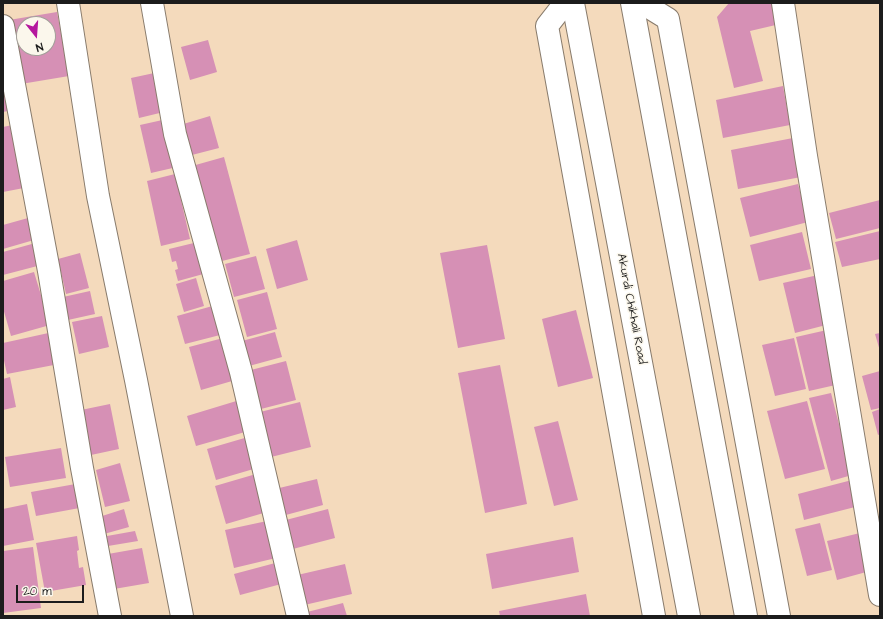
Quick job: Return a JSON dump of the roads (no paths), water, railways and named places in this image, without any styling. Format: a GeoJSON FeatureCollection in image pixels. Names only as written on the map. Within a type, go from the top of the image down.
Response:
{"type":"FeatureCollection","features":[{"type":"Feature","properties":{"kind":"street"},"geometry":{"type":"LineString","coordinates":[[68,3],[98,196],[182,616]]}},
{"type":"Feature","properties":{"kind":"street"},"geometry":{"type":"LineString","coordinates":[[152,3],[175,134],[240,372],[298,616]]}},
{"type":"Feature","properties":{"kind":"street"},"geometry":{"type":"LineString","coordinates":[[565,3],[547,26],[654,616]]}},
{"type":"Feature","properties":{"kind":"street","name":"Akurdi Chikhali Road"},"geometry":{"type":"LineString","coordinates":[[573,3],[689,616]]}},
{"type":"Feature","properties":{"kind":"street"},"geometry":{"type":"LineString","coordinates":[[632,3],[746,616]]}},
{"type":"Feature","properties":{"kind":"street"},"geometry":{"type":"LineString","coordinates":[[642,3],[668,19],[779,616]]}},
{"type":"Feature","properties":{"kind":"street"},"geometry":{"type":"LineString","coordinates":[[783,3],[806,156],[880,596]]}},
{"type":"Feature","properties":{"kind":"street"},"geometry":{"type":"LineString","coordinates":[[3,26],[49,271],[82,468],[110,616]]}}]}
